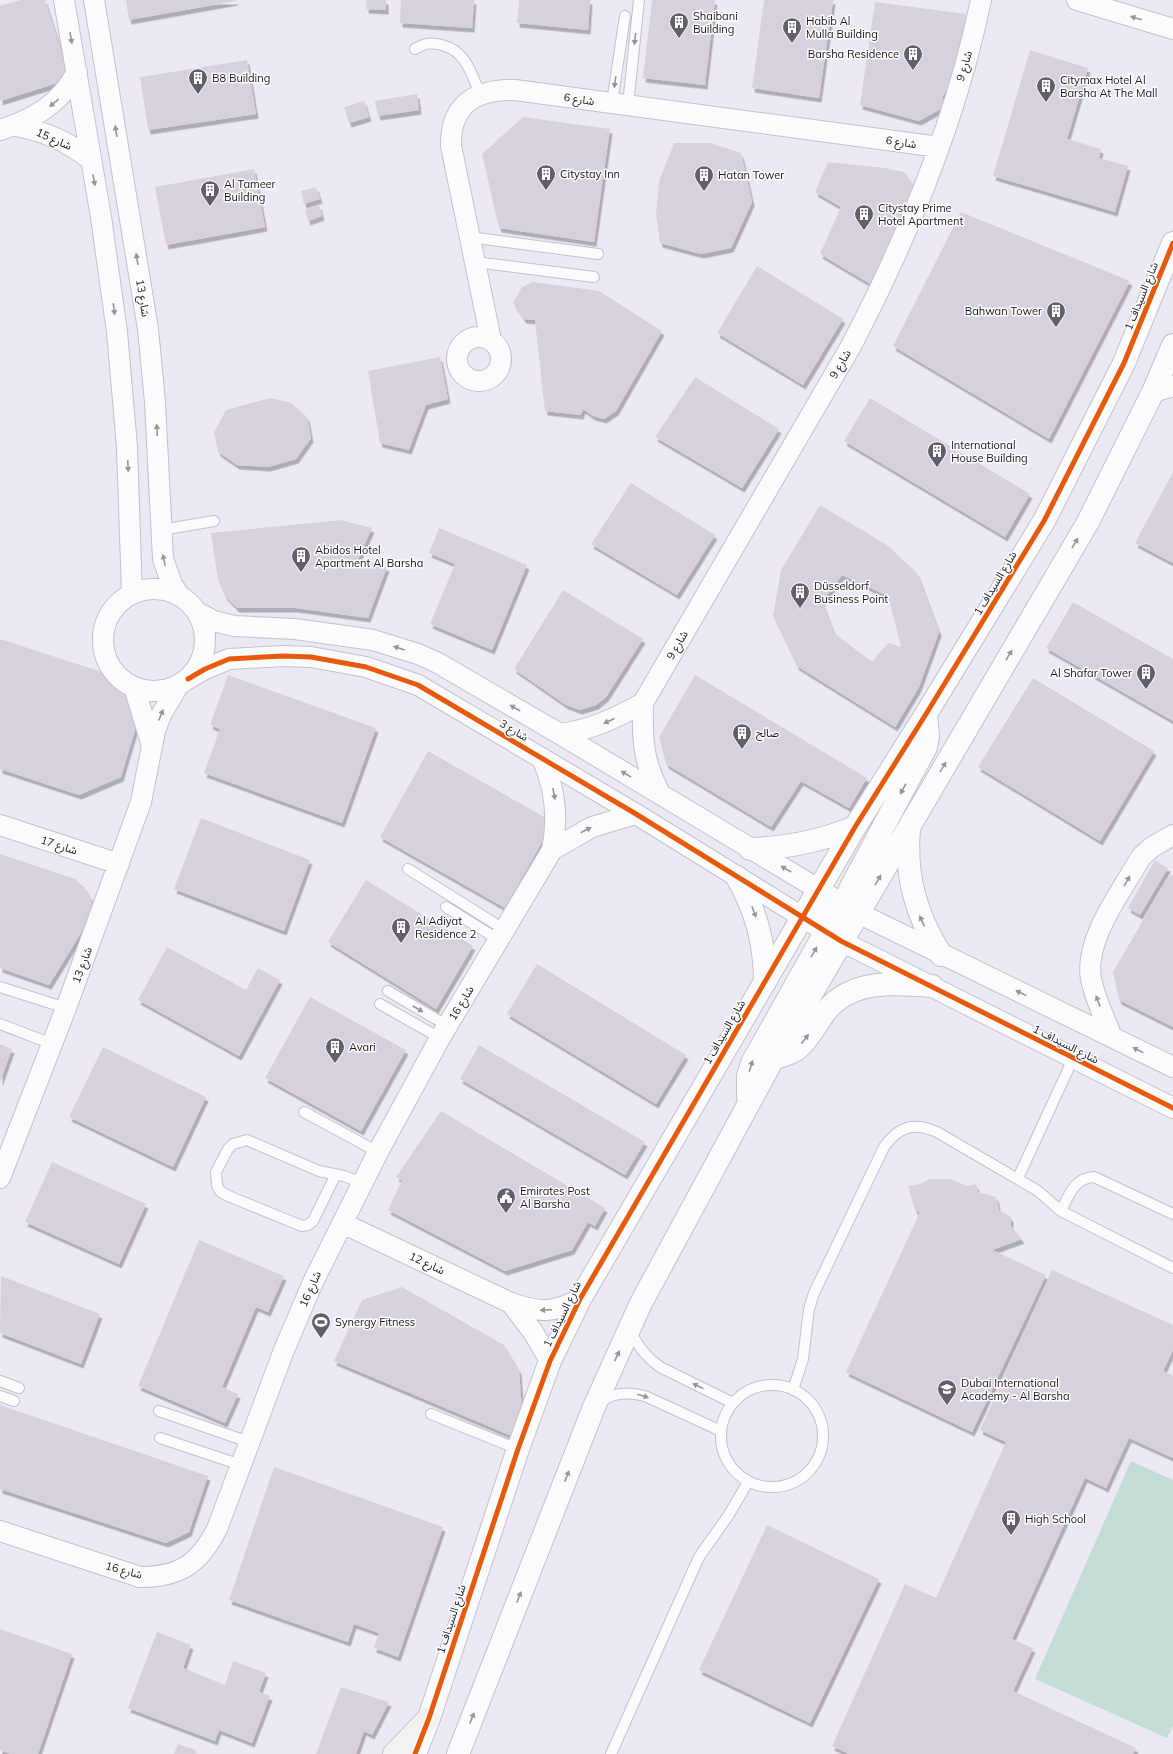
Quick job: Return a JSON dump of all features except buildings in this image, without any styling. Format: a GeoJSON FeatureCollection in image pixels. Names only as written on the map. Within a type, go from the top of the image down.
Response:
{"type":"FeatureCollection","features":[{"type":"Feature","properties":{"kind":"main road"},"geometry":{"type":"LineString","coordinates":[[394,1754],[429,1718]]}},
{"type":"Feature","properties":{"kind":"street"},"geometry":{"type":"LineString","coordinates":[[64,0],[110,274],[123,389],[130,505],[132,594]]}},
{"type":"Feature","properties":{"kind":"street","name":"شارع 13"},"geometry":{"type":"LineString","coordinates":[[94,0],[148,329],[155,402],[161,547],[166,572],[179,595]]}},
{"type":"Feature","properties":{"kind":"street","name":"شارع 9"},"geometry":{"type":"LineString","coordinates":[[643,704],[854,339],[899,248],[939,147],[967,57],[981,0]]}},
{"type":"Feature","properties":{"kind":"street"},"geometry":{"type":"LineString","coordinates":[[1077,0],[1173,29]]}},
{"type":"Feature","properties":{"kind":"street","name":"شارع 15"},"geometry":{"type":"LineString","coordinates":[[7,128],[31,119],[58,99],[69,86],[77,72]]}},
{"type":"Feature","properties":{"kind":"street","name":"شارع 6"},"geometry":{"type":"LineString","coordinates":[[491,340],[451,146],[450,133],[454,120],[460,109],[469,100],[480,94],[492,90],[515,90],[939,147]]}},
{"type":"Feature","properties":{"kind":"street","name":"شارع 15"},"geometry":{"type":"LineString","coordinates":[[7,128],[47,133],[63,140],[91,160]]}},
{"type":"Feature","properties":{"kind":"street","name":"شارع السيداف 1"},"geometry":{"type":"LineString","coordinates":[[415,1754],[429,1718],[518,1449],[550,1361],[580,1299],[855,827],[1044,521],[1124,363],[1173,243]]}},
{"type":"Feature","properties":{"kind":"street"},"geometry":{"type":"LineString","coordinates":[[748,1104],[748,1076],[752,1063],[851,909],[909,824],[1088,522],[1152,392],[1173,345]]}},
{"type":"Feature","properties":{"kind":"street"},"geometry":{"type":"LineString","coordinates":[[1152,392],[1173,386]]}},
{"type":"Feature","properties":{"kind":"street"},"geometry":{"type":"LineString","coordinates":[[156,589],[179,595],[196,612],[203,625],[205,639],[201,660],[183,682],[164,691],[148,691],[134,687],[122,679],[112,668],[106,655],[104,641],[105,626],[111,613],[120,602],[132,594],[156,589]]}},
{"type":"Feature","properties":{"kind":"street","name":"شارع 3"},"geometry":{"type":"LineString","coordinates":[[196,612],[224,624],[325,632],[373,640],[418,654],[457,673],[820,889]]}},
{"type":"Feature","properties":{"kind":"street","name":"شارع 3"},"geometry":{"type":"LineString","coordinates":[[183,682],[205,669],[224,661],[255,657],[283,656],[311,657],[366,667],[418,685],[636,814],[803,917]]}},
{"type":"Feature","properties":{"kind":"street","name":"شارع 13"},"geometry":{"type":"LineString","coordinates":[[0,1178],[66,1008],[141,802],[155,731],[161,715],[183,682]]}},
{"type":"Feature","properties":{"kind":"street","name":"شارع 13"},"geometry":{"type":"LineString","coordinates":[[134,687],[152,748]]}},
{"type":"Feature","properties":{"kind":"street"},"geometry":{"type":"LineString","coordinates":[[560,734],[591,728],[607,723],[643,704],[643,749],[649,770],[661,795]]}},
{"type":"Feature","properties":{"kind":"street"},"geometry":{"type":"LineString","coordinates":[[851,909],[850,888],[926,747],[928,736],[926,714]]}},
{"type":"Feature","properties":{"kind":"street","name":"شارع 16"},"geometry":{"type":"LineString","coordinates":[[0,1531],[140,1577],[160,1577],[178,1571],[195,1561],[208,1547],[217,1529],[287,1343],[312,1282],[378,1152],[444,1032],[552,850],[555,834],[556,803],[542,758]]}},
{"type":"Feature","properties":{"kind":"street","name":"شارع 16"},"geometry":{"type":"LineString","coordinates":[[552,850],[592,827],[636,814]]}},
{"type":"Feature","properties":{"kind":"street"},"geometry":{"type":"LineString","coordinates":[[909,824],[908,868],[912,890],[919,913],[928,934],[941,955]]}},
{"type":"Feature","properties":{"kind":"street","name":"شارع 17"},"geometry":{"type":"LineString","coordinates":[[0,825],[119,864]]}},
{"type":"Feature","properties":{"kind":"street"},"geometry":{"type":"LineString","coordinates":[[750,848],[788,847],[807,843],[855,827]]}},
{"type":"Feature","properties":{"kind":"street"},"geometry":{"type":"LineString","coordinates":[[1112,1037],[1091,979],[1090,958],[1095,938],[1141,857],[1152,847],[1173,835]]}},
{"type":"Feature","properties":{"kind":"street"},"geometry":{"type":"LineString","coordinates":[[737,877],[746,893],[759,928],[765,964],[765,982]]}},
{"type":"Feature","properties":{"kind":"street"},"geometry":{"type":"LineString","coordinates":[[820,889],[851,909],[941,955],[1173,1067]]}},
{"type":"Feature","properties":{"kind":"street"},"geometry":{"type":"LineString","coordinates":[[820,889],[828,905],[828,923],[834,936]]}},
{"type":"Feature","properties":{"kind":"street","name":"شارع السيداف 1"},"geometry":{"type":"LineString","coordinates":[[803,917],[834,936],[1073,1059],[1173,1108]]}},
{"type":"Feature","properties":{"kind":"street"},"geometry":{"type":"LineString","coordinates":[[458,1754],[594,1407],[629,1329],[641,1303],[773,1058],[834,936]]}},
{"type":"Feature","properties":{"kind":"street"},"geometry":{"type":"LineString","coordinates":[[773,1058],[796,1050],[828,1009],[842,998],[859,989],[876,984],[895,983],[932,986]]}},
{"type":"Feature","properties":{"kind":"street","name":"شارع 12"},"geometry":{"type":"LineString","coordinates":[[342,1223],[512,1303],[529,1309],[547,1311],[564,1307],[580,1299]]}},
{"type":"Feature","properties":{"kind":"street","name":"شارع 12"},"geometry":{"type":"LineString","coordinates":[[512,1303],[533,1332],[550,1361]]}},
{"type":"Feature","properties":{"kind":"lane"},"geometry":{"type":"LineString","coordinates":[[620,104],[639,0]]}},
{"type":"Feature","properties":{"kind":"lane"},"geometry":{"type":"LineString","coordinates":[[620,104],[625,16]]}},
{"type":"Feature","properties":{"kind":"lane"},"geometry":{"type":"LineString","coordinates":[[415,48],[424,44],[433,43],[457,50],[466,61],[480,94]]}},
{"type":"Feature","properties":{"kind":"lane"},"geometry":{"type":"LineString","coordinates":[[469,236],[598,254]]}},
{"type":"Feature","properties":{"kind":"lane"},"geometry":{"type":"LineString","coordinates":[[475,262],[594,277]]}},
{"type":"Feature","properties":{"kind":"lane"},"geometry":{"type":"LineString","coordinates":[[161,530],[214,521]]}},
{"type":"Feature","properties":{"kind":"lane"},"geometry":{"type":"LineString","coordinates":[[408,869],[502,935]]}},
{"type":"Feature","properties":{"kind":"lane"},"geometry":{"type":"LineString","coordinates":[[446,907],[502,935]]}},
{"type":"Feature","properties":{"kind":"lane"},"geometry":{"type":"LineString","coordinates":[[0,986],[66,1008]]}},
{"type":"Feature","properties":{"kind":"lane"},"geometry":{"type":"LineString","coordinates":[[388,991],[444,1032]]}},
{"type":"Feature","properties":{"kind":"lane"},"geometry":{"type":"LineString","coordinates":[[380,1004],[444,1032]]}},
{"type":"Feature","properties":{"kind":"lane"},"geometry":{"type":"LineString","coordinates":[[0,1024],[52,1044]]}},
{"type":"Feature","properties":{"kind":"lane"},"geometry":{"type":"LineString","coordinates":[[1018,1178],[1073,1059]]}},
{"type":"Feature","properties":{"kind":"lane"},"geometry":{"type":"LineString","coordinates":[[304,1112],[378,1152]]}},
{"type":"Feature","properties":{"kind":"lane"},"geometry":{"type":"LineString","coordinates":[[793,1390],[803,1359],[809,1309],[814,1293],[884,1147],[891,1137],[914,1126],[926,1127],[1018,1178],[1038,1191],[1061,1211],[1173,1268]]}},
{"type":"Feature","properties":{"kind":"lane"},"geometry":{"type":"LineString","coordinates":[[336,1174],[314,1221],[308,1225],[302,1226],[226,1195],[220,1191],[215,1179],[216,1172],[228,1149],[233,1144],[247,1140],[319,1171],[336,1174],[362,1183]]}},
{"type":"Feature","properties":{"kind":"lane"},"geometry":{"type":"LineString","coordinates":[[1061,1211],[1074,1185],[1086,1178],[1094,1177],[1173,1214]]}},
{"type":"Feature","properties":{"kind":"lane"},"geometry":{"type":"LineString","coordinates":[[629,1329],[642,1351],[660,1367],[733,1403]]}},
{"type":"Feature","properties":{"kind":"lane"},"geometry":{"type":"LineString","coordinates":[[0,1381],[19,1388]]}},
{"type":"Feature","properties":{"kind":"lane"},"geometry":{"type":"LineString","coordinates":[[777,1385],[793,1390],[806,1399],[816,1412],[820,1422],[822,1444],[818,1459],[808,1472],[795,1482],[780,1487],[764,1487],[748,1482],[736,1472],[727,1460],[722,1446],[721,1431],[725,1416],[733,1403],[745,1392],[760,1386],[777,1385]]}},
{"type":"Feature","properties":{"kind":"lane"},"geometry":{"type":"LineString","coordinates":[[594,1407],[605,1399],[618,1394],[631,1393],[645,1396],[721,1431]]}},
{"type":"Feature","properties":{"kind":"lane"},"geometry":{"type":"LineString","coordinates":[[0,1396],[14,1401]]}},
{"type":"Feature","properties":{"kind":"lane"},"geometry":{"type":"LineString","coordinates":[[159,1411],[250,1442]]}},
{"type":"Feature","properties":{"kind":"lane"},"geometry":{"type":"LineString","coordinates":[[431,1414],[518,1449]]}},
{"type":"Feature","properties":{"kind":"lane"},"geometry":{"type":"LineString","coordinates":[[160,1438],[241,1465]]}},
{"type":"Feature","properties":{"kind":"lane"},"geometry":{"type":"LineString","coordinates":[[611,1754],[699,1557],[728,1516],[748,1482]]}},
{"type":"Feature","properties":{"kind":"green space"},"geometry":{"type":"Polygon","coordinates":[[[1131,1461],[1173,1480],[1173,1725],[1167,1738],[1035,1679],[1131,1461]]]}},
{"type":"Feature","properties":{"kind":"cycle path"},"geometry":{"type":"LineString","coordinates":[[415,1754],[429,1718],[518,1449],[550,1361],[580,1299],[855,827],[1044,521],[1124,363],[1173,243]]}},
{"type":"Feature","properties":{"kind":"cycle path"},"geometry":{"type":"LineString","coordinates":[[188,679],[205,669],[229,659],[283,656],[311,657],[366,667],[418,685],[636,814],[841,941],[1173,1108]]}},
{"type":"Feature","properties":{"kind":"place","name":"Shaibani Building"},"geometry":{"type":"Point","coordinates":[679,39]}},
{"type":"Feature","properties":{"kind":"place","name":"Habib Al Mulla Building"},"geometry":{"type":"Point","coordinates":[792,44]}},
{"type":"Feature","properties":{"kind":"place","name":"Barsha Residence"},"geometry":{"type":"Point","coordinates":[913,71]}},
{"type":"Feature","properties":{"kind":"place","name":"B8 Building"},"geometry":{"type":"Point","coordinates":[198,95]}},
{"type":"Feature","properties":{"kind":"place","name":"Citymax Hotel Al Barsha At The Mall"},"geometry":{"type":"Point","coordinates":[1046,103]}},
{"type":"Feature","properties":{"kind":"place","name":"Citystay Inn"},"geometry":{"type":"Point","coordinates":[546,191]}},
{"type":"Feature","properties":{"kind":"place","name":"Hatan Tower"},"geometry":{"type":"Point","coordinates":[704,192]}},
{"type":"Feature","properties":{"kind":"place","name":"Al Tameer Building"},"geometry":{"type":"Point","coordinates":[210,207]}},
{"type":"Feature","properties":{"kind":"place","name":"Citystay Prime Hotel Apartment"},"geometry":{"type":"Point","coordinates":[864,231]}},
{"type":"Feature","properties":{"kind":"place","name":"Bahwan Tower"},"geometry":{"type":"Point","coordinates":[1056,328]}},
{"type":"Feature","properties":{"kind":"place","name":"International House Building"},"geometry":{"type":"Point","coordinates":[937,468]}},
{"type":"Feature","properties":{"kind":"place","name":"Abidos Hotel Apartment Al Barsha"},"geometry":{"type":"Point","coordinates":[301,573]}},
{"type":"Feature","properties":{"kind":"place","name":"Düsseldorf Business Point"},"geometry":{"type":"Point","coordinates":[800,609]}},
{"type":"Feature","properties":{"kind":"place","name":"Al Shafar Tower"},"geometry":{"type":"Point","coordinates":[1146,690]}},
{"type":"Feature","properties":{"kind":"place","name":"صالح"},"geometry":{"type":"Point","coordinates":[742,750]}},
{"type":"Feature","properties":{"kind":"place","name":"Al Adiyat Residence 2"},"geometry":{"type":"Point","coordinates":[401,944]}},
{"type":"Feature","properties":{"kind":"place","name":"Avari"},"geometry":{"type":"Point","coordinates":[335,1064]}},
{"type":"Feature","properties":{"kind":"place","name":"Emirates Post Al Barsha"},"geometry":{"type":"Point","coordinates":[506,1214]}},
{"type":"Feature","properties":{"kind":"place","name":"Synergy Fitness"},"geometry":{"type":"Point","coordinates":[321,1339]}},
{"type":"Feature","properties":{"kind":"place","name":"Dubai International Academy - Al Barsha"},"geometry":{"type":"Point","coordinates":[947,1406]}},
{"type":"Feature","properties":{"kind":"place","name":"High School"},"geometry":{"type":"Point","coordinates":[1011,1536]}}]}
